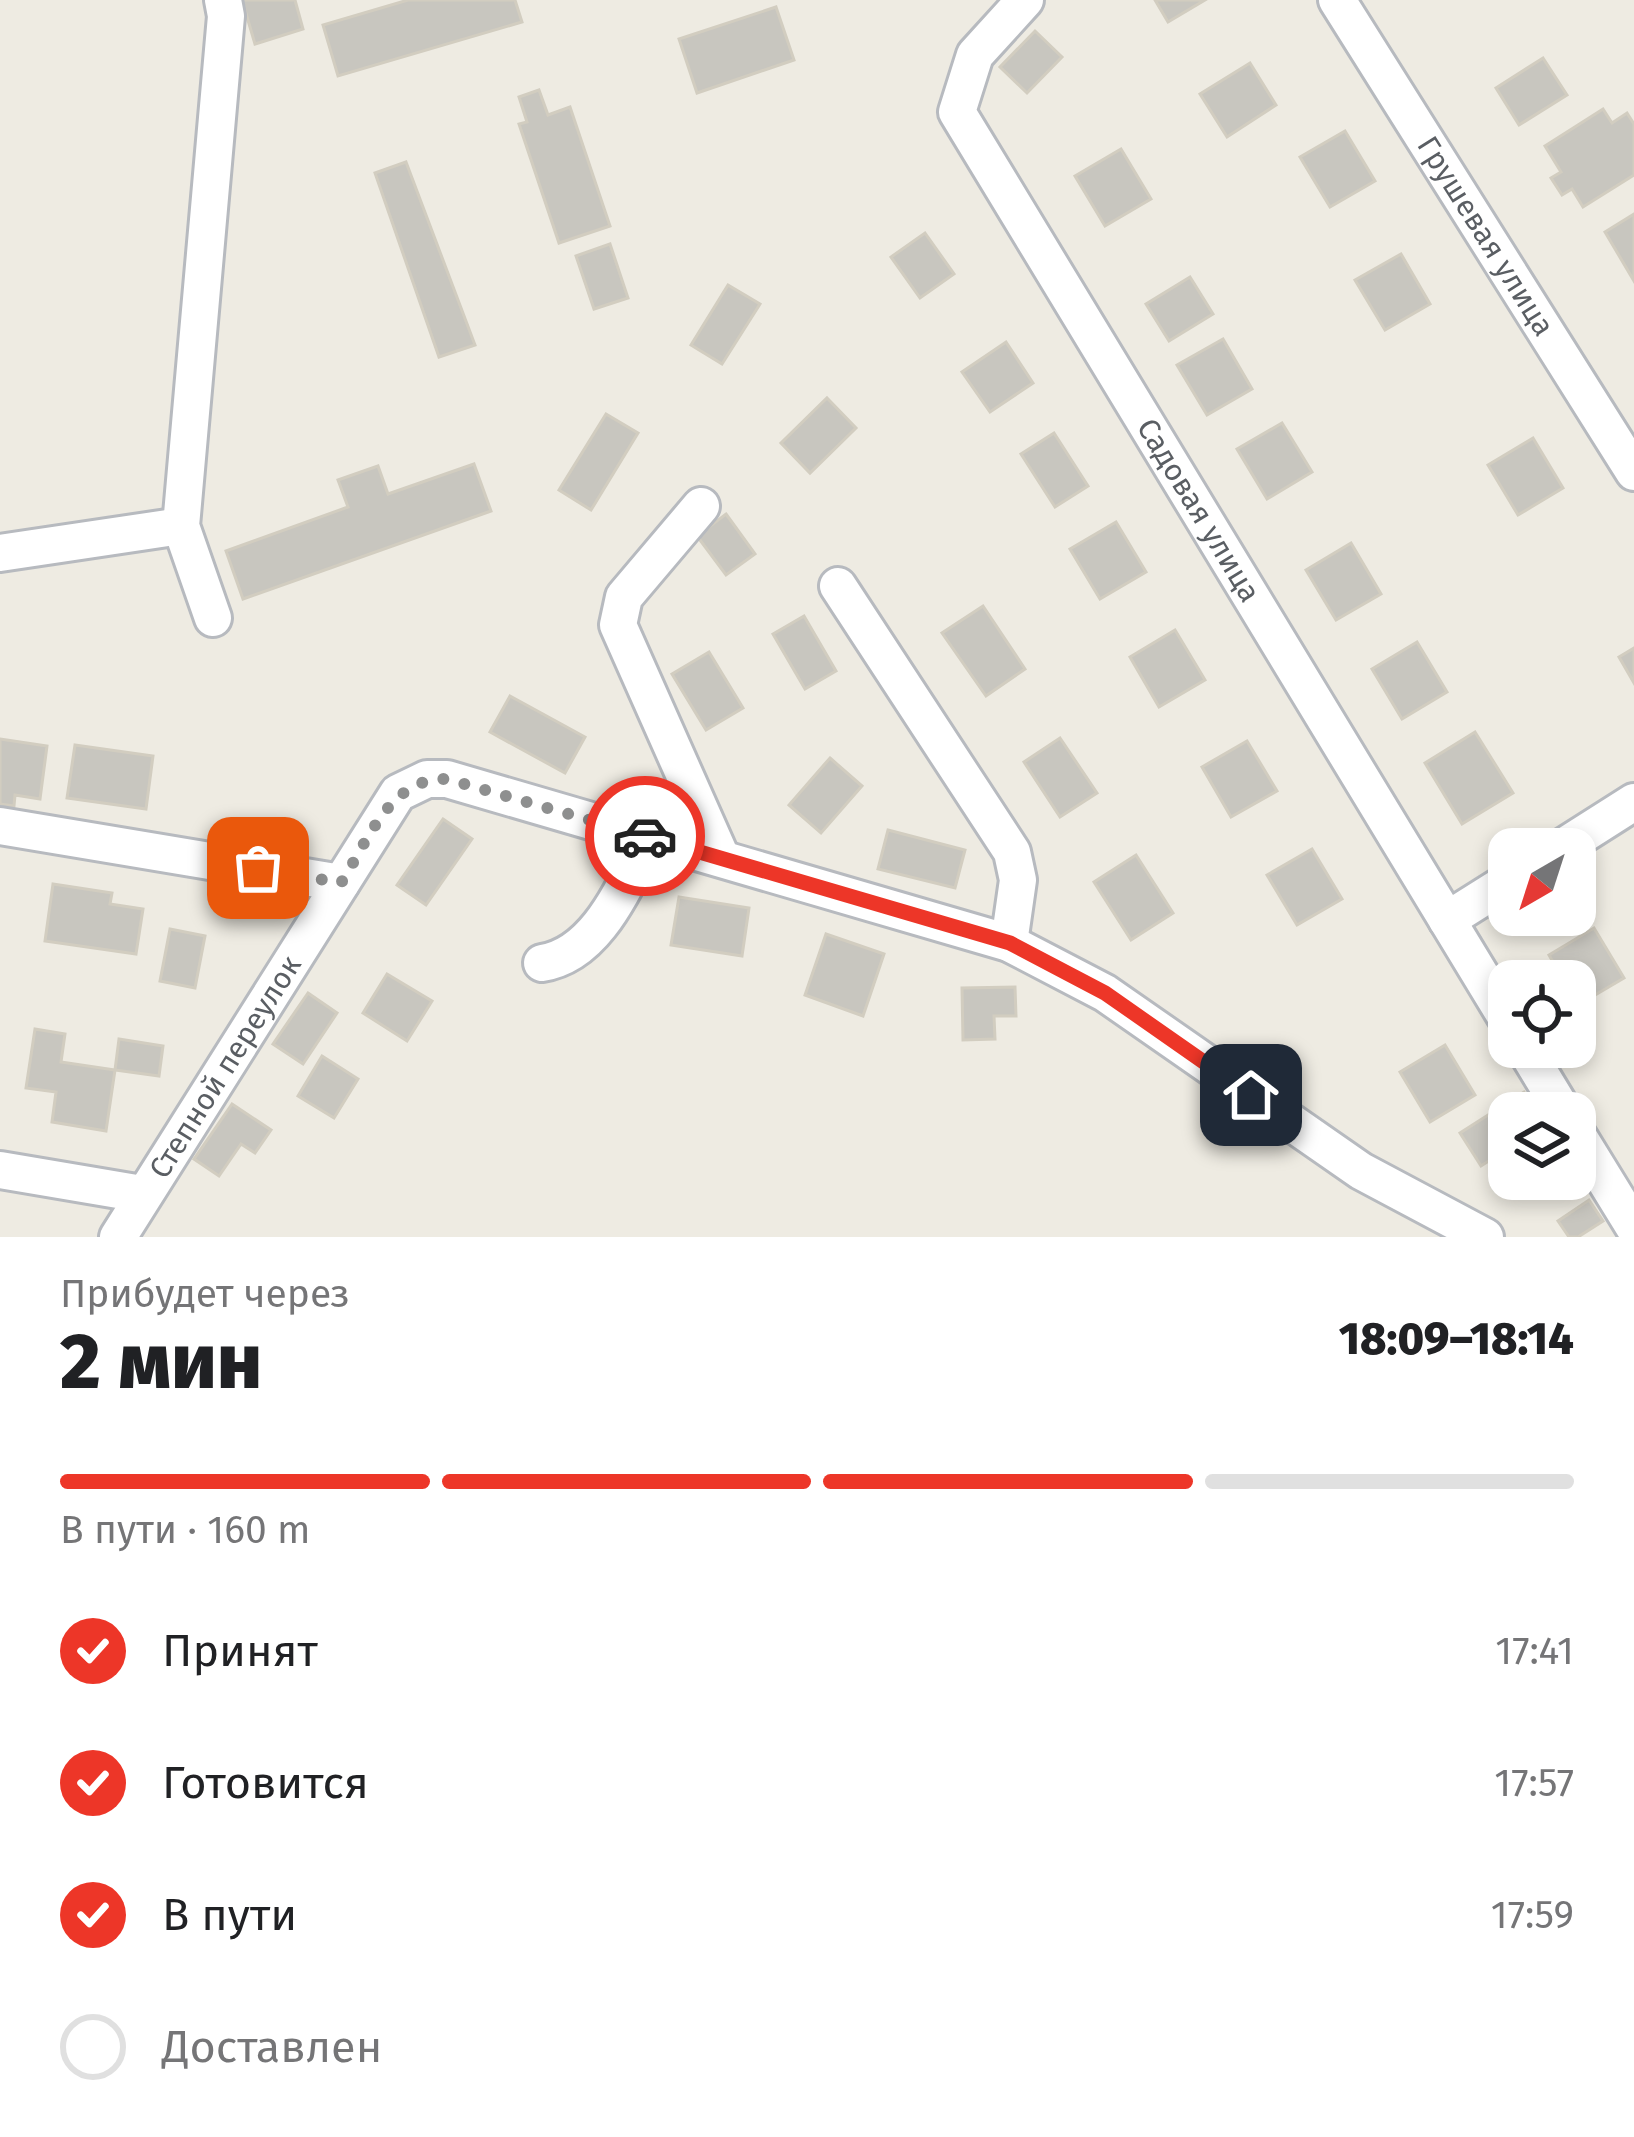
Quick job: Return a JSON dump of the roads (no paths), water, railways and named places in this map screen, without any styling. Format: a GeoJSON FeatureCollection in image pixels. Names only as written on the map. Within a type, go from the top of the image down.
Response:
{"type":"FeatureCollection","features":[{"type":"Feature","properties":{"kind":"street"},"geometry":{"type":"LineString","coordinates":[[213,618],[181,526],[226,16],[223,0]]}},
{"type":"Feature","properties":{"kind":"street","name":"Садовая улица"},"geometry":{"type":"LineString","coordinates":[[1025,0],[975,55],[957,112],[1488,987]]}},
{"type":"Feature","properties":{"kind":"street","name":"Грушевая улица"},"geometry":{"type":"LineString","coordinates":[[1337,0],[1634,472]]}},
{"type":"Feature","properties":{"kind":"street"},"geometry":{"type":"LineString","coordinates":[[700,506],[624,598],[618,625],[722,857]]}},
{"type":"Feature","properties":{"kind":"street"},"geometry":{"type":"LineString","coordinates":[[0,553],[181,526]]}},
{"type":"Feature","properties":{"kind":"street"},"geometry":{"type":"LineString","coordinates":[[838,586],[1012,853],[1018,880],[1010,943]]}},
{"type":"Feature","properties":{"kind":"street","name":"Степной переулок"},"geometry":{"type":"LineString","coordinates":[[118,1237],[398,793],[427,778],[447,779],[1010,943],[1105,993],[1361,1171],[1485,1237]]}},
{"type":"Feature","properties":{"kind":"street"},"geometry":{"type":"LineString","coordinates":[[1593,828],[1634,802]]}},
{"type":"Feature","properties":{"kind":"street"},"geometry":{"type":"LineString","coordinates":[[0,826],[341,883]]}},
{"type":"Feature","properties":{"kind":"street"},"geometry":{"type":"LineString","coordinates":[[542,963],[571,953],[587,939],[650,837]]}},
{"type":"Feature","properties":{"kind":"street"},"geometry":{"type":"LineString","coordinates":[[1447,920],[1488,894]]}},
{"type":"Feature","properties":{"kind":"street"},"geometry":{"type":"LineString","coordinates":[[1596,1165],[1634,1227]]}},
{"type":"Feature","properties":{"kind":"street"},"geometry":{"type":"LineString","coordinates":[[0,1170],[142,1195]]}}]}
